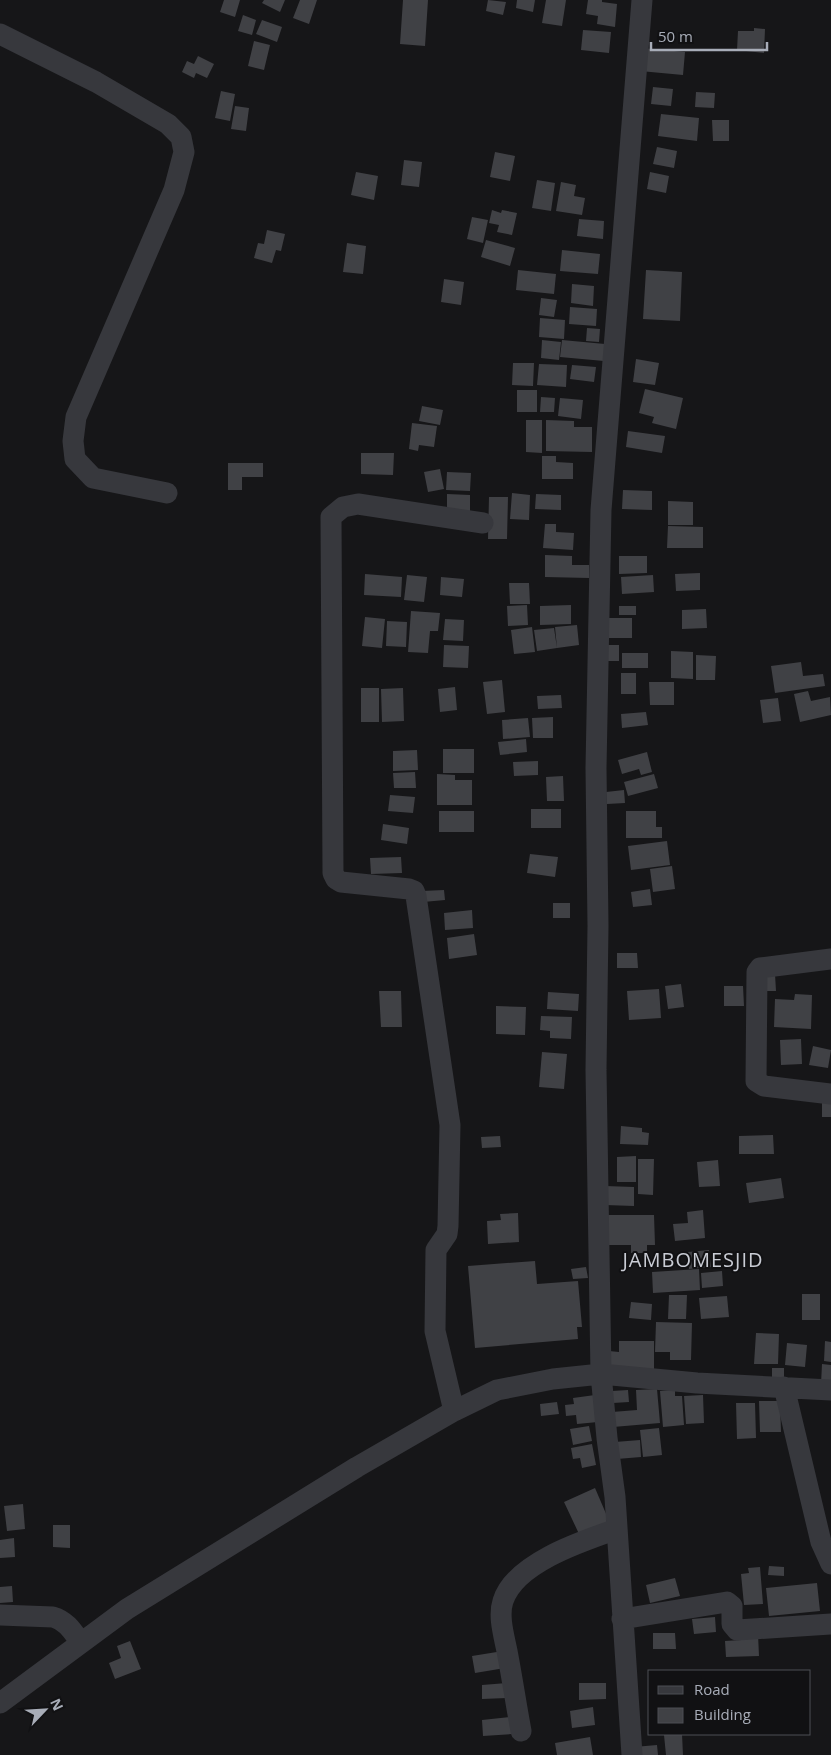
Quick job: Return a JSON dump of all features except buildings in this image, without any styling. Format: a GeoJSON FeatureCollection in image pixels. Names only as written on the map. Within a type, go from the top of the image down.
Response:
{"type":"FeatureCollection","features":[{"type":"Feature","properties":{"kind":"street"},"geometry":{"type":"LineString","coordinates":[[632,1755],[615,1497],[601,1374],[596,1070],[598,926],[596,768],[601,510],[640,0]]}},
{"type":"Feature","properties":{"kind":"street"},"geometry":{"type":"LineString","coordinates":[[0,34],[96,82],[168,124],[181,137],[184,152],[174,190],[76,417],[73,441],[75,459],[93,478],[167,493]]}},
{"type":"Feature","properties":{"kind":"street"},"geometry":{"type":"LineString","coordinates":[[454,1411],[435,1331],[436,1250],[447,1234],[448,1226],[450,1126],[416,896],[414,891],[410,889],[341,882],[336,879],[333,873],[331,517],[343,507],[358,504],[483,523]]}},
{"type":"Feature","properties":{"kind":"street"},"geometry":{"type":"LineString","coordinates":[[831,960],[760,968],[757,972],[756,1052],[756,1082],[764,1086],[831,1094]]}},
{"type":"Feature","properties":{"kind":"street"},"geometry":{"type":"LineString","coordinates":[[0,1703],[127,1609],[357,1467],[454,1411],[497,1390],[553,1379],[601,1374],[696,1383],[831,1390]]}},
{"type":"Feature","properties":{"kind":"street"},"geometry":{"type":"LineString","coordinates":[[784,1387],[821,1542],[831,1564]]}},
{"type":"Feature","properties":{"kind":"street"},"geometry":{"type":"LineString","coordinates":[[521,1731],[502,1620],[503,1600],[513,1585],[523,1575],[558,1551],[616,1529]]}},
{"type":"Feature","properties":{"kind":"street"},"geometry":{"type":"LineString","coordinates":[[622,1619],[727,1602],[732,1606],[732,1624],[737,1630],[831,1624]]}},
{"type":"Feature","properties":{"kind":"street"},"geometry":{"type":"LineString","coordinates":[[0,1616],[60,1619],[81,1643]]}},
{"type":"Feature","properties":{"kind":"district","name":"JAMBOMESJID"},"geometry":{"type":"Point","coordinates":[693,1260]}}]}
